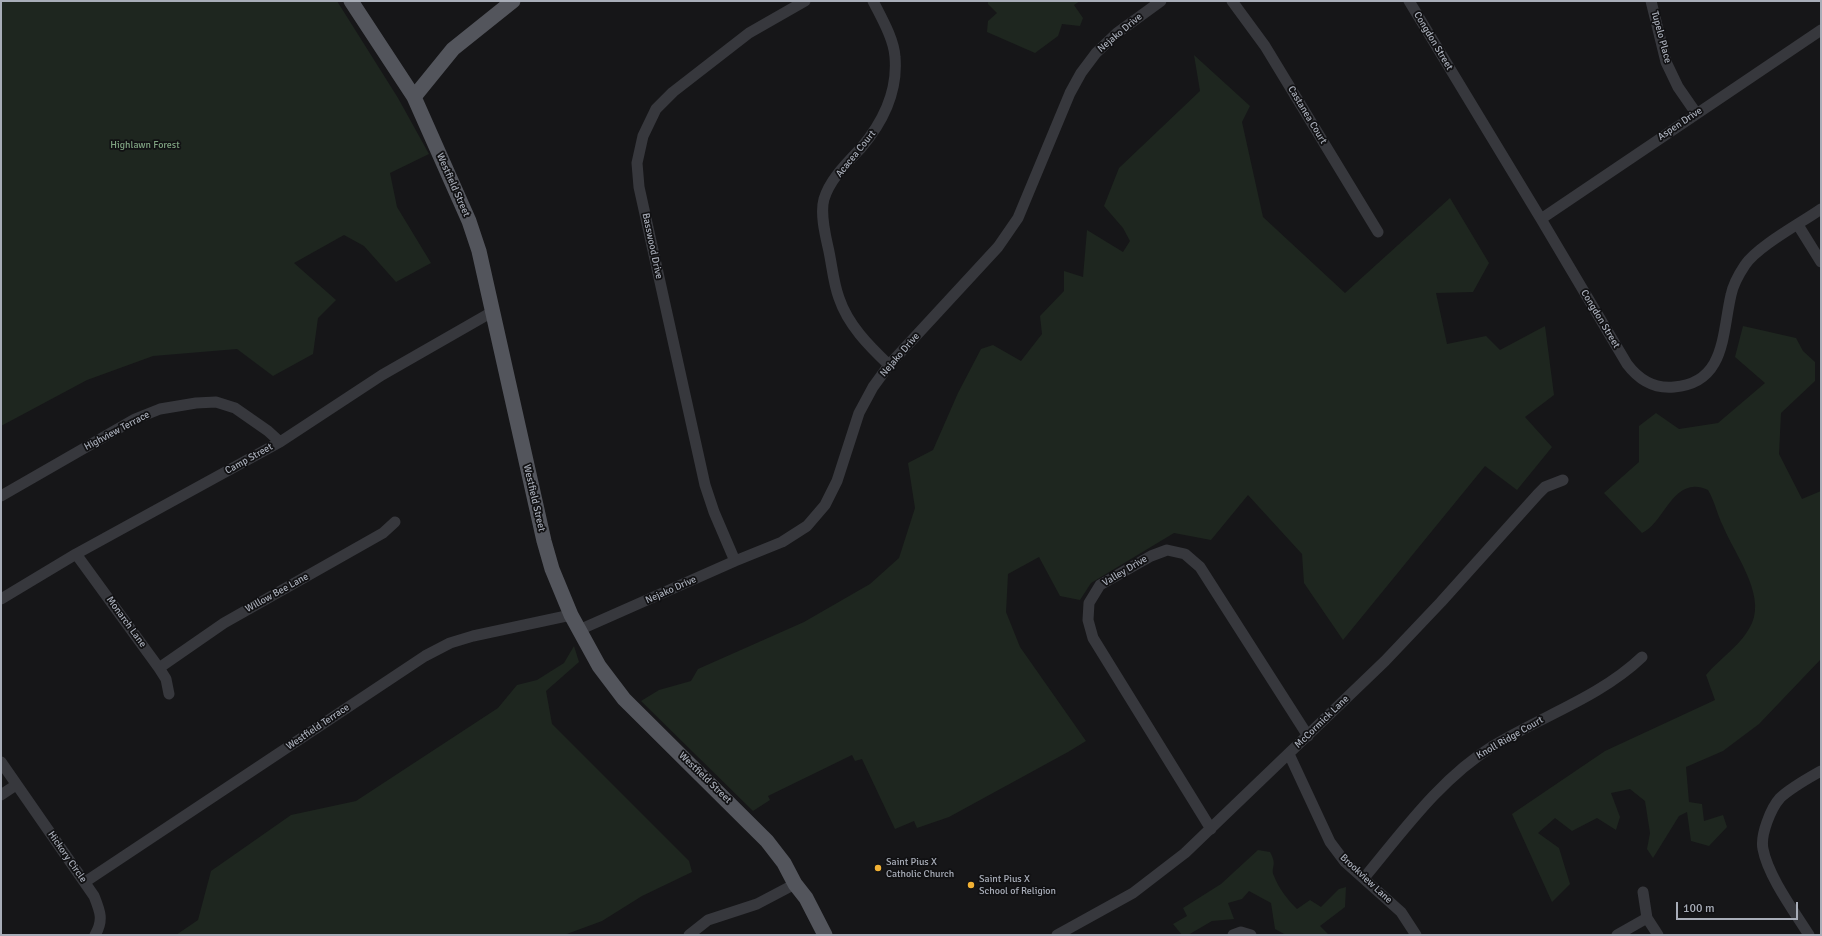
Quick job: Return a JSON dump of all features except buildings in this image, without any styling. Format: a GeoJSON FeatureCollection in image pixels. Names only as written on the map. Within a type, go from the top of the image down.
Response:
{"type":"FeatureCollection","features":[{"type":"Feature","properties":{"kind":"main road","name":"Westfield Street"},"geometry":{"type":"LineString","coordinates":[[351,1],[414,97],[469,221],[479,251],[544,542],[552,569],[571,615],[599,666],[624,699],[767,840],[784,863],[795,884],[806,898],[825,935]]}},
{"type":"Feature","properties":{"kind":"main road"},"geometry":{"type":"LineString","coordinates":[[414,97],[453,49],[513,1]]}},
{"type":"Feature","properties":{"kind":"street","name":"Basswood Drive"},"geometry":{"type":"LineString","coordinates":[[735,561],[714,512],[705,485],[639,187],[637,163],[643,136],[656,109],[673,92],[749,33],[805,1]]}},
{"type":"Feature","properties":{"kind":"street","name":"Acacea Court"},"geometry":{"type":"LineString","coordinates":[[873,1],[886,26],[895,56],[894,85],[889,107],[874,133],[838,173],[824,200],[824,227],[839,298],[852,323],[868,346],[889,365]]}},
{"type":"Feature","properties":{"kind":"street","name":"Nejako Drive"},"geometry":{"type":"LineString","coordinates":[[579,630],[788,538],[808,526],[825,505],[837,481],[859,413],[873,387],[889,365],[998,247],[1018,218],[1070,94],[1081,73],[1096,53],[1117,33],[1161,1]]}},
{"type":"Feature","properties":{"kind":"street","name":"Castanea Court"},"geometry":{"type":"LineString","coordinates":[[1232,1],[1265,46],[1378,232]]}},
{"type":"Feature","properties":{"kind":"street","name":"Congdon Street"},"geometry":{"type":"LineString","coordinates":[[1408,1],[1541,219],[1627,364],[1635,374],[1644,381],[1654,386],[1667,388],[1690,384],[1700,378],[1712,367],[1720,352],[1731,295],[1740,273],[1753,256],[1821,209]]}},
{"type":"Feature","properties":{"kind":"street","name":"Tupelo Place"},"geometry":{"type":"LineString","coordinates":[[1651,1],[1666,62],[1678,87],[1696,113]]}},
{"type":"Feature","properties":{"kind":"street","name":"Aspen Drive"},"geometry":{"type":"LineString","coordinates":[[1541,219],[1821,30]]}},
{"type":"Feature","properties":{"kind":"street"},"geometry":{"type":"LineString","coordinates":[[1798,225],[1821,262]]}},
{"type":"Feature","properties":{"kind":"street","name":"Camp Street"},"geometry":{"type":"LineString","coordinates":[[1,599],[76,554],[280,442],[382,375],[492,312]]}},
{"type":"Feature","properties":{"kind":"street","name":"Highview Terrace"},"geometry":{"type":"LineString","coordinates":[[1,496],[135,419],[160,409],[196,403],[216,402],[235,408],[268,431],[280,442]]}},
{"type":"Feature","properties":{"kind":"street","name":"McCormick Lane"},"geometry":{"type":"LineString","coordinates":[[1057,935],[1134,893],[1185,854],[1400,645],[1538,494],[1550,485],[1563,480]]}},
{"type":"Feature","properties":{"kind":"street","name":"Willow Bee Lane"},"geometry":{"type":"LineString","coordinates":[[159,668],[224,623],[383,533],[396,522]]}},
{"type":"Feature","properties":{"kind":"street","name":"Valley Drive"},"geometry":{"type":"LineString","coordinates":[[1211,829],[1093,638],[1088,620],[1089,603],[1100,585],[1151,556],[1167,550],[1185,554],[1200,567],[1308,736]]}},
{"type":"Feature","properties":{"kind":"street","name":"Monarch Lane"},"geometry":{"type":"LineString","coordinates":[[76,554],[159,668],[166,679],[169,694]]}},
{"type":"Feature","properties":{"kind":"street","name":"Westfield Terrace"},"geometry":{"type":"LineString","coordinates":[[85,882],[425,656],[450,643],[473,636],[571,615]]}},
{"type":"Feature","properties":{"kind":"street","name":"Knoll Ridge Court"},"geometry":{"type":"LineString","coordinates":[[1364,878],[1418,812],[1465,766],[1493,746],[1602,687],[1625,672],[1642,657]]}},
{"type":"Feature","properties":{"kind":"street","name":"Brookview Lane"},"geometry":{"type":"LineString","coordinates":[[1289,754],[1330,842],[1345,862],[1401,912],[1416,935]]}},
{"type":"Feature","properties":{"kind":"street","name":"Hickory Circle"},"geometry":{"type":"LineString","coordinates":[[1,762],[94,896],[100,911],[101,926],[95,935]]}},
{"type":"Feature","properties":{"kind":"street"},"geometry":{"type":"LineString","coordinates":[[1809,935],[1769,869],[1762,848],[1767,822],[1772,809],[1779,799],[1821,771]]}},
{"type":"Feature","properties":{"kind":"street"},"geometry":{"type":"LineString","coordinates":[[1,795],[16,785]]}},
{"type":"Feature","properties":{"kind":"street"},"geometry":{"type":"LineString","coordinates":[[689,935],[708,920],[757,904],[795,884]]}},
{"type":"Feature","properties":{"kind":"street"},"geometry":{"type":"LineString","coordinates":[[1643,892],[1647,918],[1658,935]]}},
{"type":"Feature","properties":{"kind":"street"},"geometry":{"type":"LineString","coordinates":[[1617,935],[1647,918]]}},
{"type":"Feature","properties":{"kind":"street"},"geometry":{"type":"LineString","coordinates":[[1233,935],[1241,932],[1251,935]]}},
{"type":"Feature","properties":{"kind":"green space","name":"Highlawn Forest"},"geometry":{"type":"Polygon","coordinates":[[[1,1],[337,1],[398,98],[429,154],[390,173],[397,207],[431,263],[396,282],[364,246],[344,235],[294,263],[336,300],[318,318],[313,354],[273,376],[237,349],[153,356],[87,380],[1,426],[1,1]]]}},
{"type":"Feature","properties":{"kind":"green space"},"geometry":{"type":"Polygon","coordinates":[[[988,1],[1080,1],[1074,5],[1083,18],[1080,26],[1062,24],[1058,36],[1035,53],[987,32],[988,21],[997,13],[988,4],[988,1]]]}},
{"type":"Feature","properties":{"kind":"green space"},"geometry":{"type":"Polygon","coordinates":[[[1194,55],[1250,106],[1242,122],[1263,217],[1345,293],[1450,198],[1489,263],[1473,292],[1436,293],[1447,344],[1486,336],[1500,350],[1545,326],[1554,395],[1525,417],[1552,447],[1517,490],[1485,466],[1343,640],[1304,583],[1302,554],[1248,495],[1211,540],[1174,533],[1091,583],[1080,600],[1060,596],[1039,557],[1008,574],[1006,612],[1020,647],[1086,741],[949,817],[917,828],[914,821],[895,829],[862,759],[855,761],[852,755],[768,796],[770,800],[753,811],[641,701],[659,690],[691,681],[698,669],[804,622],[870,584],[899,558],[915,508],[908,463],[933,450],[958,393],[981,349],[993,345],[1021,361],[1042,334],[1040,316],[1064,291],[1064,271],[1083,277],[1087,230],[1123,252],[1130,241],[1123,228],[1104,206],[1119,168],[1200,91],[1194,55]]]}},
{"type":"Feature","properties":{"kind":"green space"},"geometry":{"type":"Polygon","coordinates":[[[1743,326],[1796,338],[1803,351],[1815,362],[1815,381],[1781,413],[1779,454],[1802,499],[1821,491],[1821,659],[1759,724],[1723,751],[1686,767],[1689,802],[1702,804],[1704,821],[1723,815],[1727,827],[1709,846],[1691,841],[1687,812],[1679,816],[1653,858],[1647,849],[1650,833],[1645,801],[1630,789],[1611,793],[1620,817],[1616,830],[1597,818],[1572,831],[1555,818],[1538,833],[1559,848],[1570,884],[1552,902],[1512,814],[1605,751],[1715,700],[1706,675],[1743,638],[1752,623],[1755,611],[1751,586],[1721,522],[1708,490],[1696,487],[1686,489],[1678,494],[1650,528],[1642,533],[1604,493],[1639,462],[1639,426],[1656,413],[1679,429],[1718,423],[1765,383],[1735,357],[1743,326]]]}},
{"type":"Feature","properties":{"kind":"green space"},"geometry":{"type":"Polygon","coordinates":[[[574,646],[579,662],[546,691],[552,724],[689,861],[692,872],[642,896],[602,921],[564,935],[176,935],[198,920],[211,871],[291,815],[356,801],[498,708],[517,685],[537,680],[564,663],[574,646]]]}},
{"type":"Feature","properties":{"kind":"green space"},"geometry":{"type":"Polygon","coordinates":[[[1258,850],[1270,852],[1274,863],[1273,873],[1276,881],[1290,902],[1297,909],[1310,900],[1321,907],[1339,889],[1346,887],[1345,907],[1320,926],[1329,935],[1286,935],[1275,929],[1271,903],[1249,891],[1242,899],[1228,903],[1234,919],[1212,921],[1188,935],[1182,935],[1173,924],[1187,916],[1183,908],[1221,884],[1258,850]]]}},
{"type":"Feature","properties":{"kind":"place","name":"Saint Pius X Catholic Church"},"geometry":{"type":"Point","coordinates":[878,868]}},
{"type":"Feature","properties":{"kind":"place","name":"Saint Pius X School of Religion"},"geometry":{"type":"Point","coordinates":[971,885]}}]}
